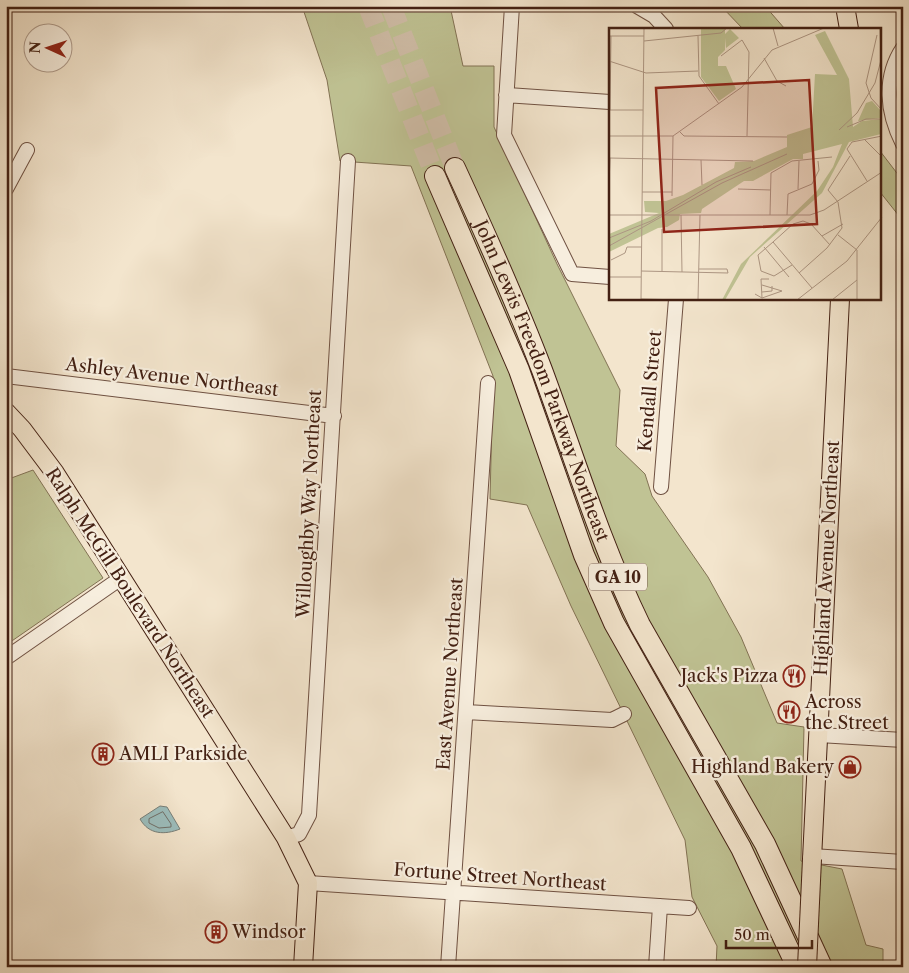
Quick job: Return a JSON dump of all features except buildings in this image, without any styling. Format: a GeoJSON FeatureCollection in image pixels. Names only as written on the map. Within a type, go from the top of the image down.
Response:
{"type":"FeatureCollection","features":[{"type":"Feature","properties":{"kind":"highway","name":"John Lewis Freedom Parkway Northeast"},"geometry":{"type":"LineString","coordinates":[[455,168],[523,320],[580,482],[622,589],[640,626],[764,844],[822,967]]}},
{"type":"Feature","properties":{"kind":"highway","name":"John Lewis Freedom Parkway Northeast"},"geometry":{"type":"LineString","coordinates":[[435,176],[519,370],[584,555],[607,607],[639,670],[741,848],[797,967]]}},
{"type":"Feature","properties":{"kind":"main road"},"geometry":{"type":"LineString","coordinates":[[845,6],[849,28]]}},
{"type":"Feature","properties":{"kind":"main road","name":"Highland Avenue Northeast"},"geometry":{"type":"LineString","coordinates":[[807,967],[840,300]]}},
{"type":"Feature","properties":{"kind":"main road","name":"Ralph McGill Boulevard Northeast"},"geometry":{"type":"LineString","coordinates":[[6,412],[55,473],[286,838],[308,883]]}},
{"type":"Feature","properties":{"kind":"main road"},"geometry":{"type":"LineString","coordinates":[[303,967],[308,883]]}},
{"type":"Feature","properties":{"kind":"street"},"geometry":{"type":"LineString","coordinates":[[512,6],[504,136],[572,274],[609,277]]}},
{"type":"Feature","properties":{"kind":"street"},"geometry":{"type":"LineString","coordinates":[[637,6],[654,16],[665,28]]}},
{"type":"Feature","properties":{"kind":"street"},"geometry":{"type":"LineString","coordinates":[[903,48],[893,70],[889,102],[890,116],[903,144]]}},
{"type":"Feature","properties":{"kind":"street"},"geometry":{"type":"LineString","coordinates":[[506,95],[609,102]]}},
{"type":"Feature","properties":{"kind":"street"},"geometry":{"type":"LineString","coordinates":[[6,189],[27,150]]}},
{"type":"Feature","properties":{"kind":"street","name":"Willoughby Way Northeast"},"geometry":{"type":"LineString","coordinates":[[286,838],[299,834],[309,815],[348,161]]}},
{"type":"Feature","properties":{"kind":"street","name":"Kendall Street"},"geometry":{"type":"LineString","coordinates":[[661,487],[676,300]]}},
{"type":"Feature","properties":{"kind":"street","name":"Ashley Avenue Northeast"},"geometry":{"type":"LineString","coordinates":[[6,376],[334,416]]}},
{"type":"Feature","properties":{"kind":"street","name":"East Avenue Northeast"},"geometry":{"type":"LineString","coordinates":[[448,967],[488,383]]}},
{"type":"Feature","properties":{"kind":"street"},"geometry":{"type":"LineString","coordinates":[[6,658],[122,578]]}},
{"type":"Feature","properties":{"kind":"street"},"geometry":{"type":"LineString","coordinates":[[466,712],[612,720],[624,714]]}},
{"type":"Feature","properties":{"kind":"street"},"geometry":{"type":"LineString","coordinates":[[819,735],[903,740]]}},
{"type":"Feature","properties":{"kind":"street"},"geometry":{"type":"LineString","coordinates":[[812,858],[903,862]]}},
{"type":"Feature","properties":{"kind":"street","name":"Fortune Street Northeast"},"geometry":{"type":"LineString","coordinates":[[308,883],[689,908]]}},
{"type":"Feature","properties":{"kind":"street"},"geometry":{"type":"LineString","coordinates":[[656,967],[660,906]]}},
{"type":"Feature","properties":{"kind":"green space"},"geometry":{"type":"Polygon","coordinates":[[[302,6],[450,6],[463,66],[494,66],[494,127],[557,264],[620,390],[616,446],[645,474],[652,496],[708,577],[741,637],[777,723],[804,727],[801,861],[842,869],[866,945],[883,949],[883,967],[716,967],[717,946],[692,897],[685,840],[571,606],[527,505],[490,499],[493,376],[411,166],[340,161],[327,80],[302,6]]]}},
{"type":"Feature","properties":{"kind":"green space"},"geometry":{"type":"Polygon","coordinates":[[[721,6],[765,6],[784,28],[742,28],[721,6]]]}},
{"type":"Feature","properties":{"kind":"green space"},"geometry":{"type":"Polygon","coordinates":[[[882,154],[903,181],[903,221],[882,195],[882,154]]]}},
{"type":"Feature","properties":{"kind":"green space"},"geometry":{"type":"Polygon","coordinates":[[[33,470],[103,578],[6,645],[6,480],[33,470]]]}},
{"type":"Feature","properties":{"kind":"water"},"geometry":{"type":"Polygon","coordinates":[[[160,806],[167,807],[180,829],[163,833],[153,831],[144,824],[140,819],[160,806]]]}},
{"type":"Feature","properties":{"kind":"tunnel"},"geometry":{"type":"LineString","coordinates":[[368,6],[435,176]]}},
{"type":"Feature","properties":{"kind":"tunnel"},"geometry":{"type":"LineString","coordinates":[[391,6],[455,168]]}},
{"type":"Feature","properties":{"kind":"place","name":"Jack's Pizza"},"geometry":{"type":"Point","coordinates":[794,676]}},
{"type":"Feature","properties":{"kind":"place","name":"Across the Street"},"geometry":{"type":"Point","coordinates":[789,712]}},
{"type":"Feature","properties":{"kind":"place","name":"AMLI Parkside"},"geometry":{"type":"Point","coordinates":[103,754]}},
{"type":"Feature","properties":{"kind":"place","name":"Highland Bakery"},"geometry":{"type":"Point","coordinates":[850,767]}},
{"type":"Feature","properties":{"kind":"place","name":"Windsor"},"geometry":{"type":"Point","coordinates":[216,932]}}]}
